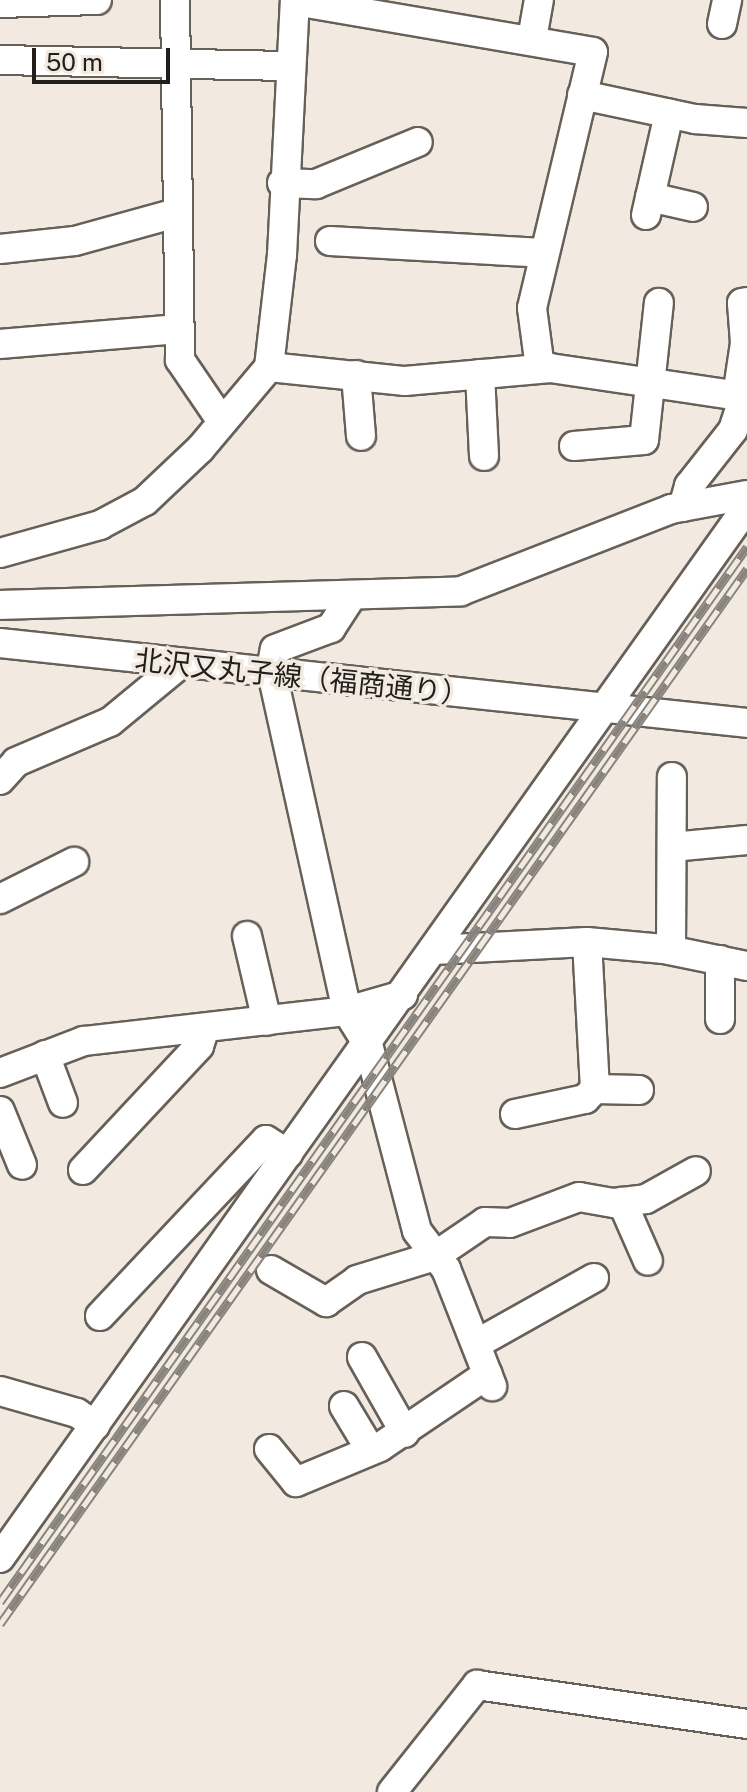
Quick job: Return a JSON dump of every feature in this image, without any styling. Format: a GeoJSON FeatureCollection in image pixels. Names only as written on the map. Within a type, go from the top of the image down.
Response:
{"type":"FeatureCollection","features":[{"type":"Feature","properties":{"kind":"street"},"geometry":{"type":"LineString","coordinates":[[0,3],[97,0]]}},
{"type":"Feature","properties":{"kind":"street"},"geometry":{"type":"LineString","coordinates":[[175,0],[180,360],[221,420]]}},
{"type":"Feature","properties":{"kind":"street"},"geometry":{"type":"LineString","coordinates":[[532,39],[539,0]]}},
{"type":"Feature","properties":{"kind":"street"},"geometry":{"type":"LineString","coordinates":[[0,553],[100,525],[145,501],[269,367],[295,1],[442,11],[532,39],[593,52],[532,308],[540,368]]}},
{"type":"Feature","properties":{"kind":"street"},"geometry":{"type":"LineString","coordinates":[[0,60],[175,59],[290,66]]}},
{"type":"Feature","properties":{"kind":"street"},"geometry":{"type":"LineString","coordinates":[[582,95],[669,114],[747,123]]}},
{"type":"Feature","properties":{"kind":"street"},"geometry":{"type":"LineString","coordinates":[[669,114],[648,206],[693,207]]}},
{"type":"Feature","properties":{"kind":"street"},"geometry":{"type":"LineString","coordinates":[[282,183],[316,184],[418,142]]}},
{"type":"Feature","properties":{"kind":"street"},"geometry":{"type":"LineString","coordinates":[[0,249],[75,241],[176,213]]}},
{"type":"Feature","properties":{"kind":"street"},"geometry":{"type":"LineString","coordinates":[[330,241],[543,253]]}},
{"type":"Feature","properties":{"kind":"street"},"geometry":{"type":"LineString","coordinates":[[683,507],[689,486],[733,430],[743,396],[745,343],[742,303],[747,302]]}},
{"type":"Feature","properties":{"kind":"street"},"geometry":{"type":"LineString","coordinates":[[574,446],[644,440],[646,382],[659,303]]}},
{"type":"Feature","properties":{"kind":"street"},"geometry":{"type":"LineString","coordinates":[[0,344],[179,329]]}},
{"type":"Feature","properties":{"kind":"street"},"geometry":{"type":"LineString","coordinates":[[269,367],[405,381],[540,368],[743,396]]}},
{"type":"Feature","properties":{"kind":"street"},"geometry":{"type":"LineString","coordinates":[[480,374],[484,456]]}},
{"type":"Feature","properties":{"kind":"street"},"geometry":{"type":"LineString","coordinates":[[356,375],[361,436]]}},
{"type":"Feature","properties":{"kind":"street"},"geometry":{"type":"LineString","coordinates":[[0,605],[351,597],[485,585],[683,507],[747,495]]}},
{"type":"Feature","properties":{"kind":"street"},"geometry":{"type":"LineString","coordinates":[[0,1558],[747,507]]}},
{"type":"Feature","properties":{"kind":"street"},"geometry":{"type":"LineString","coordinates":[[269,1449],[296,1482],[371,1451],[405,1433],[449,1395],[490,1380],[478,1343],[435,1256],[417,1231],[368,1044],[347,1011],[272,676],[275,649],[331,628],[351,597]]}},
{"type":"Feature","properties":{"kind":"street","name":"北沢又丸子線（福商通り）"},"geometry":{"type":"LineString","coordinates":[[0,643],[178,666],[747,723]]}},
{"type":"Feature","properties":{"kind":"street"},"geometry":{"type":"LineString","coordinates":[[5,764],[110,722],[178,666]]}},
{"type":"Feature","properties":{"kind":"street"},"geometry":{"type":"LineString","coordinates":[[671,950],[672,777]]}},
{"type":"Feature","properties":{"kind":"street"},"geometry":{"type":"LineString","coordinates":[[672,847],[747,840]]}},
{"type":"Feature","properties":{"kind":"street"},"geometry":{"type":"LineString","coordinates":[[0,899],[74,862]]}},
{"type":"Feature","properties":{"kind":"street"},"geometry":{"type":"LineString","coordinates":[[247,936],[267,1021]]}},
{"type":"Feature","properties":{"kind":"street"},"geometry":{"type":"LineString","coordinates":[[434,950],[587,942],[671,950],[733,963],[720,1019]]}},
{"type":"Feature","properties":{"kind":"street"},"geometry":{"type":"LineString","coordinates":[[587,942],[595,1089]]}},
{"type":"Feature","properties":{"kind":"street"},"geometry":{"type":"LineString","coordinates":[[0,1073],[84,1041],[347,1011],[403,995]]}},
{"type":"Feature","properties":{"kind":"street"},"geometry":{"type":"LineString","coordinates":[[83,1170],[199,1046],[205,1028]]}},
{"type":"Feature","properties":{"kind":"street"},"geometry":{"type":"LineString","coordinates":[[45,1055],[63,1103]]}},
{"type":"Feature","properties":{"kind":"street"},"geometry":{"type":"LineString","coordinates":[[515,1114],[585,1099],[595,1089],[639,1090]]}},
{"type":"Feature","properties":{"kind":"street"},"geometry":{"type":"LineString","coordinates":[[0,1111],[22,1165]]}},
{"type":"Feature","properties":{"kind":"street"},"geometry":{"type":"LineString","coordinates":[[100,1316],[266,1140],[288,1154]]}},
{"type":"Feature","properties":{"kind":"street"},"geometry":{"type":"LineString","coordinates":[[271,1270],[326,1302],[357,1280],[435,1256],[485,1222],[510,1223],[579,1197],[622,1202],[666,1191],[696,1171]]}},
{"type":"Feature","properties":{"kind":"street"},"geometry":{"type":"LineString","coordinates":[[622,1202],[648,1261]]}},
{"type":"Feature","properties":{"kind":"street"},"geometry":{"type":"LineString","coordinates":[[478,1343],[594,1278]]}},
{"type":"Feature","properties":{"kind":"street"},"geometry":{"type":"LineString","coordinates":[[362,1357],[405,1433]]}},
{"type":"Feature","properties":{"kind":"street"},"geometry":{"type":"LineString","coordinates":[[0,1391],[77,1413],[95,1425]]}},
{"type":"Feature","properties":{"kind":"street"},"geometry":{"type":"LineString","coordinates":[[344,1406],[371,1451]]}},
{"type":"Feature","properties":{"kind":"street"},"geometry":{"type":"LineString","coordinates":[[392,1792],[477,1685],[747,1724]]}},
{"type":"Feature","properties":{"kind":"railway"},"geometry":{"type":"LineString","coordinates":[[0,1602],[747,547]]}},
{"type":"Feature","properties":{"kind":"railway"},"geometry":{"type":"LineString","coordinates":[[0,1624],[747,569]]}}]}
